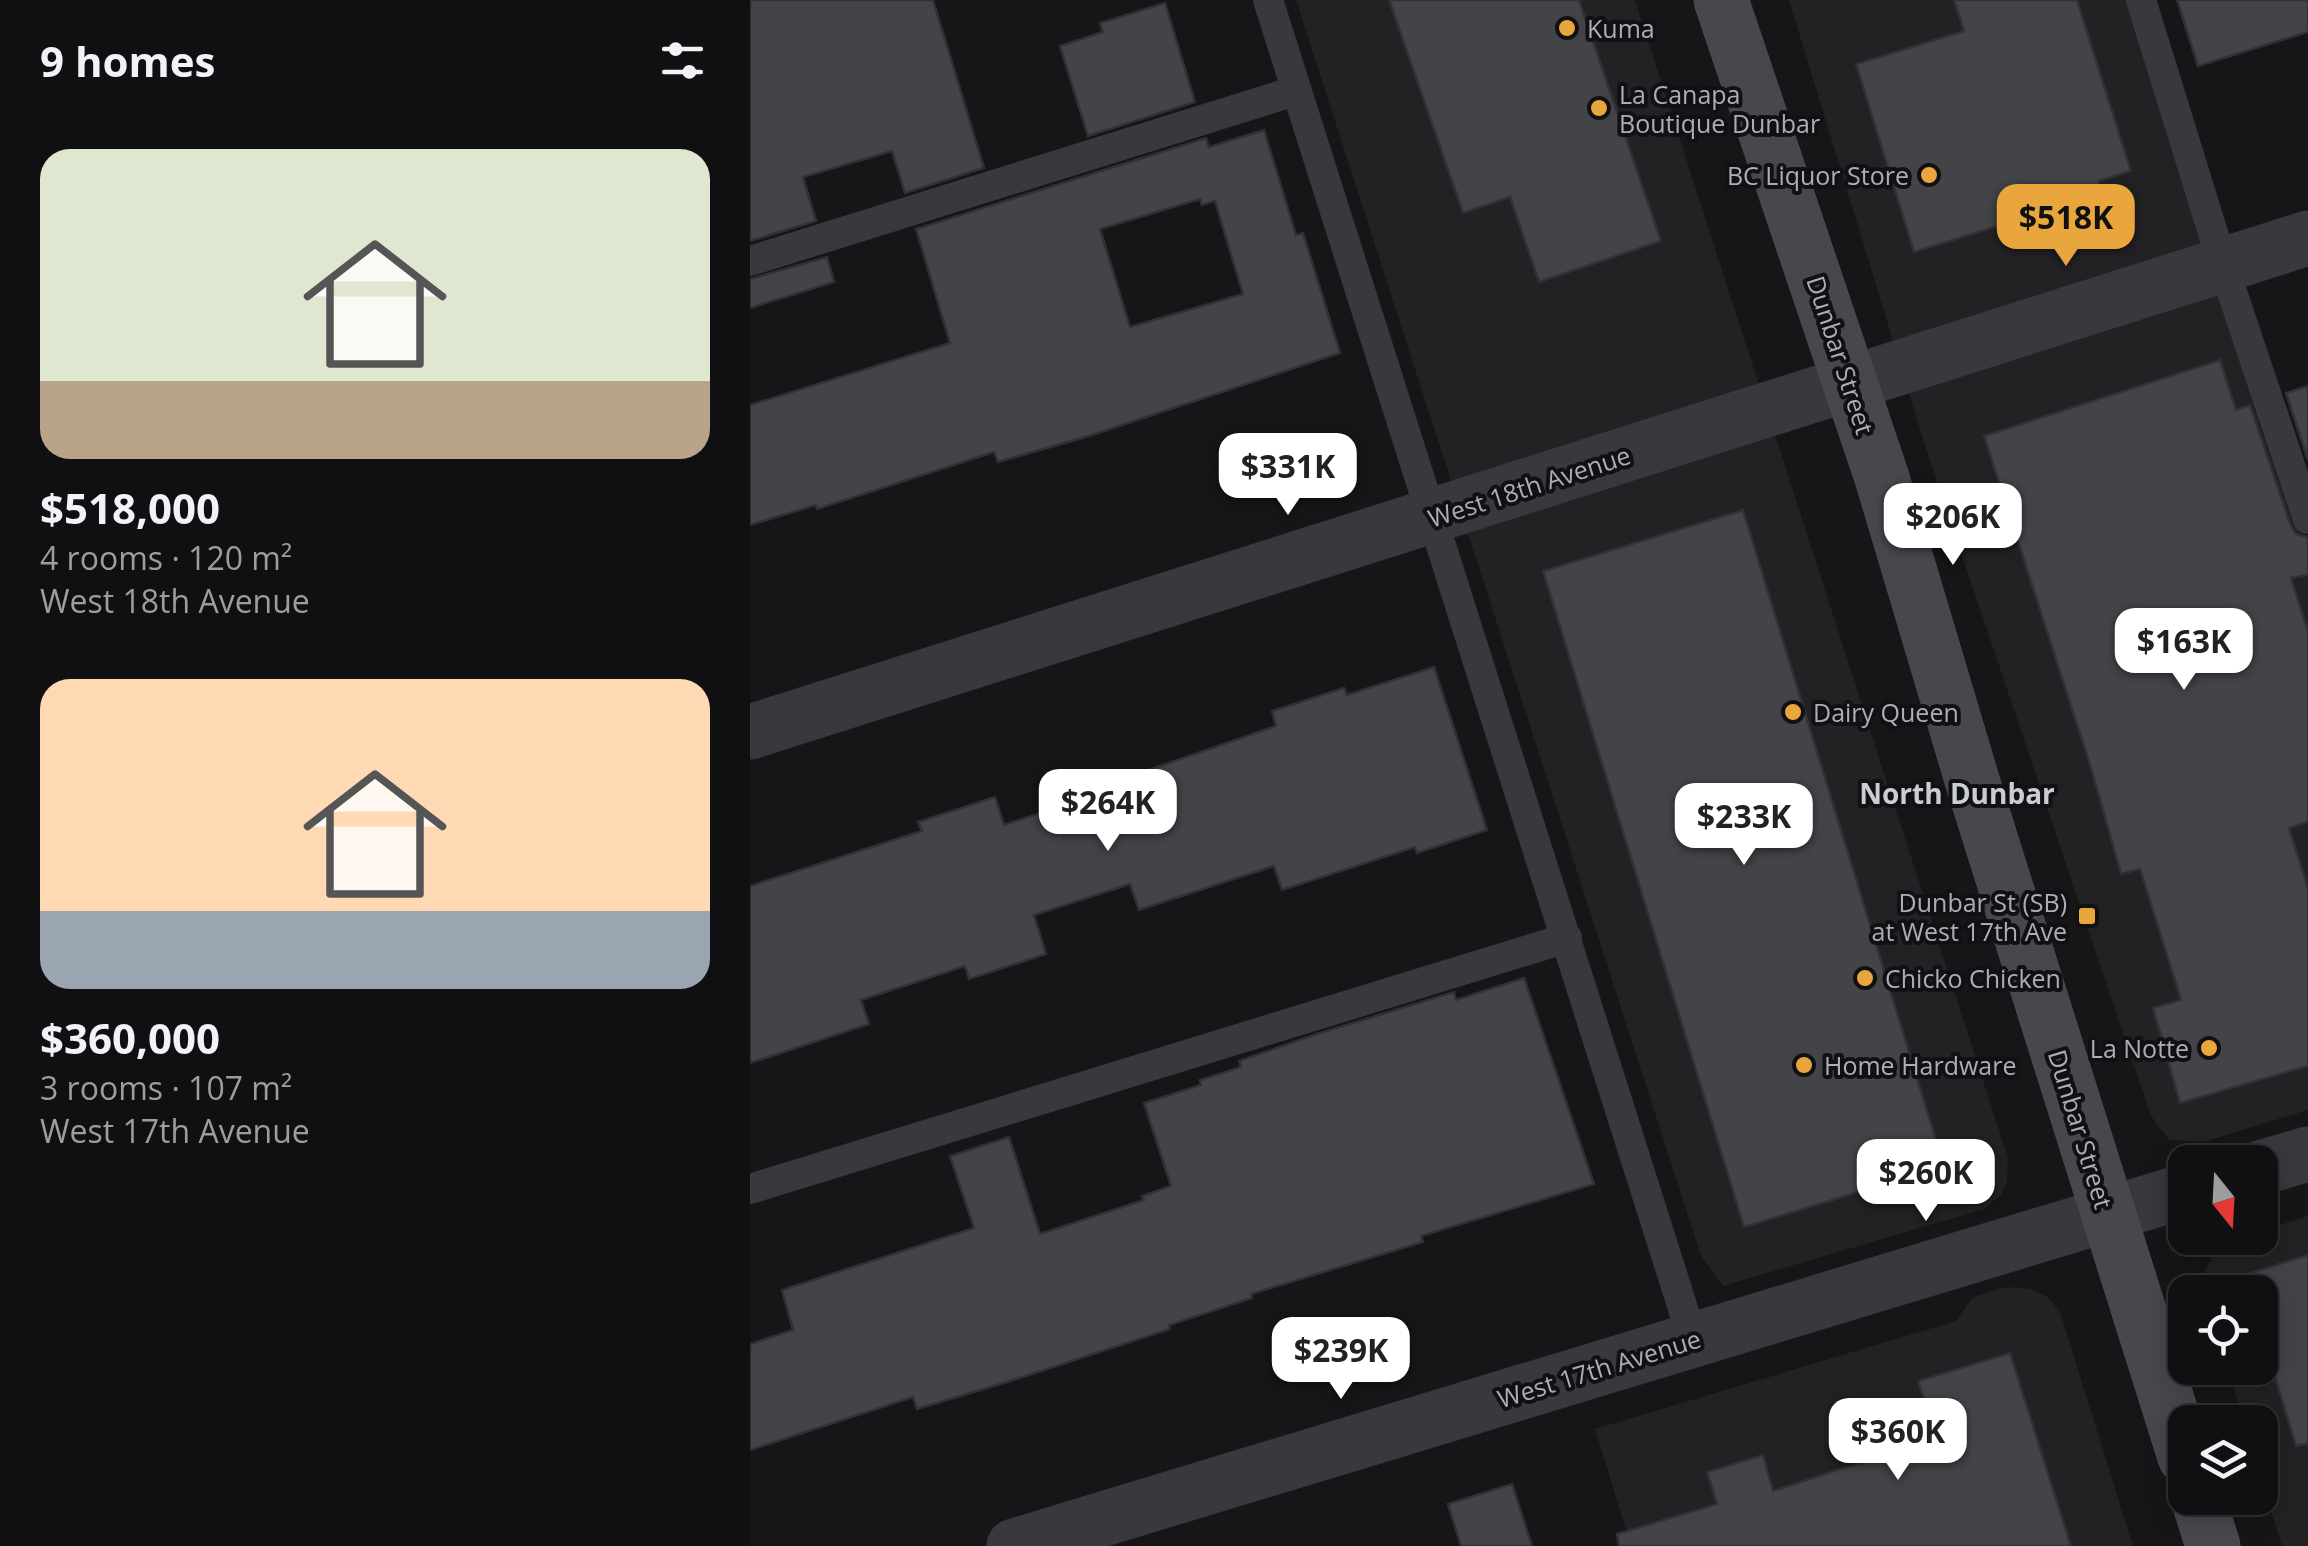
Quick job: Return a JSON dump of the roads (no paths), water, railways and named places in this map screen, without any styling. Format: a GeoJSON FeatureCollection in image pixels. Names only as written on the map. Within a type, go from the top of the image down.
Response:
{"type":"FeatureCollection","features":[{"type":"Feature","properties":{"kind":"main road","name":"Dunbar Street"},"geometry":{"type":"LineString","coordinates":[[1721,0],[1850,383],[2168,1405]]}},
{"type":"Feature","properties":{"kind":"main road"},"geometry":{"type":"LineString","coordinates":[[2203,1515],[2213,1546]]}},
{"type":"Feature","properties":{"kind":"street","name":"West 18th Avenue"},"geometry":{"type":"LineString","coordinates":[[750,732],[2308,238]]}},
{"type":"Feature","properties":{"kind":"street"},"geometry":{"type":"LineString","coordinates":[[2278,1163],[2308,1154]]}},
{"type":"Feature","properties":{"kind":"street","name":"West 17th Avenue"},"geometry":{"type":"LineString","coordinates":[[1014,1546],[2168,1196]]}},
{"type":"Feature","properties":{"kind":"lane"},"geometry":{"type":"LineString","coordinates":[[1268,0],[1693,1340]]}},
{"type":"Feature","properties":{"kind":"lane"},"geometry":{"type":"LineString","coordinates":[[2141,0],[2223,265],[2308,519]]}},
{"type":"Feature","properties":{"kind":"lane"},"geometry":{"type":"LineString","coordinates":[[750,261],[1295,91]]}},
{"type":"Feature","properties":{"kind":"lane"},"geometry":{"type":"LineString","coordinates":[[750,1189],[1566,938]]}},
{"type":"Feature","properties":{"kind":"place","name":"Kuma"},"geometry":{"type":"Point","coordinates":[1567,28]}},
{"type":"Feature","properties":{"kind":"place","name":"La Canapa Boutique Dunbar"},"geometry":{"type":"Point","coordinates":[1599,108]}},
{"type":"Feature","properties":{"kind":"place","name":"BC Liquor Store"},"geometry":{"type":"Point","coordinates":[1929,175]}},
{"type":"Feature","properties":{"kind":"place","name":"Dairy Queen"},"geometry":{"type":"Point","coordinates":[1793,712]}},
{"type":"Feature","properties":{"kind":"place","name":"Dunbar St (SB) at West 17th Ave"},"geometry":{"type":"Point","coordinates":[2087,916]}},
{"type":"Feature","properties":{"kind":"place","name":"Chicko Chicken"},"geometry":{"type":"Point","coordinates":[1865,978]}},
{"type":"Feature","properties":{"kind":"place","name":"La Notte"},"geometry":{"type":"Point","coordinates":[2209,1048]}},
{"type":"Feature","properties":{"kind":"place","name":"Home Hardware"},"geometry":{"type":"Point","coordinates":[1804,1065]}},
{"type":"Feature","properties":{"kind":"district","name":"North Dunbar"},"geometry":{"type":"Point","coordinates":[1957,793]}}]}
